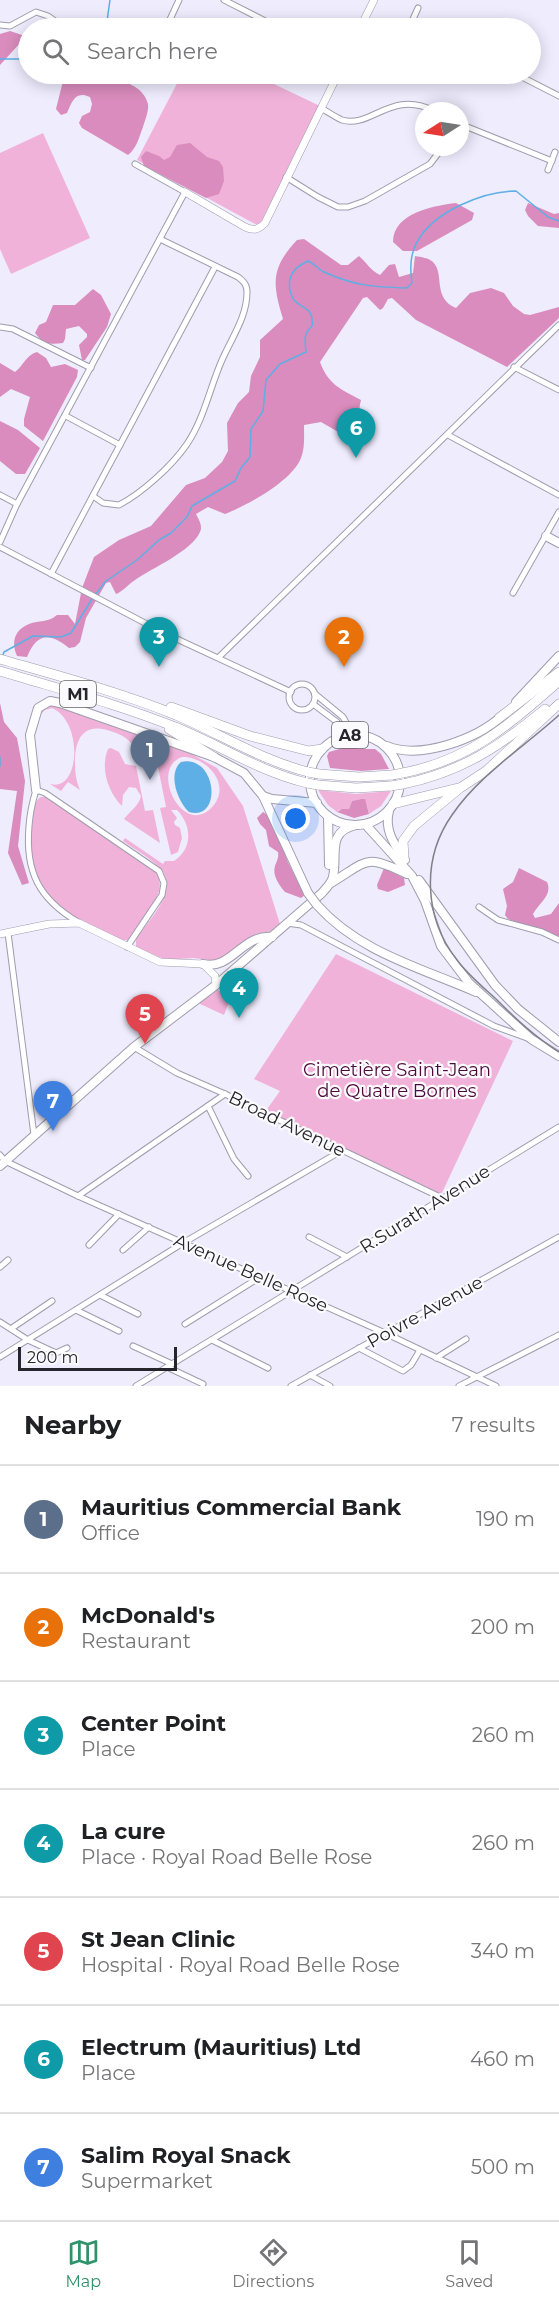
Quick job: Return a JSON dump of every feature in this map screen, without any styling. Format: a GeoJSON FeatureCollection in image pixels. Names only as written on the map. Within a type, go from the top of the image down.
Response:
{"type":"FeatureCollection","features":[{"type":"Feature","properties":{"kind":"highway","name":"M1"},"geometry":{"type":"LineString","coordinates":[[4,660],[176,716],[269,760],[308,772],[359,777],[403,773],[452,759],[483,743],[520,716],[559,681]]}},
{"type":"Feature","properties":{"kind":"highway","name":"M1"},"geometry":{"type":"LineString","coordinates":[[3,672],[149,717],[197,736],[258,767],[307,783],[356,788],[392,786],[439,775],[501,744],[559,698]]}},
{"type":"Feature","properties":{"kind":"highway"},"geometry":{"type":"LineString","coordinates":[[499,718],[559,672]]}},
{"type":"Feature","properties":{"kind":"highway"},"geometry":{"type":"LineString","coordinates":[[110,693],[154,701],[260,739],[309,751],[322,749]]}},
{"type":"Feature","properties":{"kind":"highway"},"geometry":{"type":"LineString","coordinates":[[404,859],[403,841],[414,826],[460,788],[486,771],[559,704]]}},
{"type":"Feature","properties":{"kind":"highway"},"geometry":{"type":"LineString","coordinates":[[149,717],[214,757]]}},
{"type":"Feature","properties":{"kind":"highway"},"geometry":{"type":"LineString","coordinates":[[391,808],[460,788]]}},
{"type":"Feature","properties":{"kind":"main road"},"geometry":{"type":"LineString","coordinates":[[546,536],[559,543]]}},
{"type":"Feature","properties":{"kind":"main road"},"geometry":{"type":"LineString","coordinates":[[384,745],[405,751],[437,748],[476,733],[499,718],[559,656]]}},
{"type":"Feature","properties":{"kind":"main road"},"geometry":{"type":"LineString","coordinates":[[36,790],[30,735],[35,712],[41,705],[50,701],[214,757],[244,773],[263,796],[308,893],[331,920],[349,935],[375,950],[482,994],[531,1039],[559,1056]]}},
{"type":"Feature","properties":{"kind":"main road","name":"A8"},"geometry":{"type":"LineString","coordinates":[[482,994],[469,983],[441,946],[425,900],[413,875],[386,825],[398,795],[400,773],[397,762],[384,745],[373,738],[348,735],[335,740],[322,749],[312,766],[310,776],[313,795],[317,803],[328,816],[339,822],[361,825],[385,844],[413,875],[495,985],[518,1009],[557,1040]]}},
{"type":"Feature","properties":{"kind":"main road"},"geometry":{"type":"LineString","coordinates":[[263,796],[272,799],[317,803]]}},
{"type":"Feature","properties":{"kind":"main road"},"geometry":{"type":"LineString","coordinates":[[329,885],[333,878],[337,837],[345,828],[382,817],[391,808]]}},
{"type":"Feature","properties":{"kind":"main road"},"geometry":{"type":"LineString","coordinates":[[328,816],[329,885]]}},
{"type":"Feature","properties":{"kind":"main road"},"geometry":{"type":"LineString","coordinates":[[2,1161],[34,1136],[134,1047],[216,985],[329,885],[363,862],[372,861],[389,865],[413,875]]}},
{"type":"Feature","properties":{"kind":"main road"},"geometry":{"type":"LineString","coordinates":[[203,964],[218,965],[256,938],[272,937]]}},
{"type":"Feature","properties":{"kind":"street"},"geometry":{"type":"LineString","coordinates":[[171,18],[179,0]]}},
{"type":"Feature","properties":{"kind":"street"},"geometry":{"type":"LineString","coordinates":[[224,0],[259,18]]}},
{"type":"Feature","properties":{"kind":"street"},"geometry":{"type":"LineString","coordinates":[[365,18],[374,0]]}},
{"type":"Feature","properties":{"kind":"street"},"geometry":{"type":"LineString","coordinates":[[413,18],[418,8]]}},
{"type":"Feature","properties":{"kind":"street"},"geometry":{"type":"LineString","coordinates":[[25,18],[36,12],[52,18]]}},
{"type":"Feature","properties":{"kind":"street"},"geometry":{"type":"LineString","coordinates":[[0,25],[10,26],[18,22]]}},
{"type":"Feature","properties":{"kind":"street"},"geometry":{"type":"LineString","coordinates":[[135,164],[245,227],[257,230],[265,223],[333,84]]}},
{"type":"Feature","properties":{"kind":"street"},"geometry":{"type":"LineString","coordinates":[[536,84],[559,96]]}},
{"type":"Feature","properties":{"kind":"street"},"geometry":{"type":"LineString","coordinates":[[321,108],[344,120],[356,121],[406,103],[415,104]]}},
{"type":"Feature","properties":{"kind":"street"},"geometry":{"type":"LineString","coordinates":[[469,128],[552,161]]}},
{"type":"Feature","properties":{"kind":"street"},"geometry":{"type":"LineString","coordinates":[[548,170],[555,152]]}},
{"type":"Feature","properties":{"kind":"street"},"geometry":{"type":"LineString","coordinates":[[286,177],[338,207],[348,207],[365,201],[430,164],[436,156]]}},
{"type":"Feature","properties":{"kind":"street"},"geometry":{"type":"LineString","coordinates":[[0,542],[17,504],[185,192]]}},
{"type":"Feature","properties":{"kind":"street"},"geometry":{"type":"LineString","coordinates":[[93,496],[113,506],[125,501],[167,467],[187,444],[196,429],[223,359],[241,324],[247,291],[245,283],[238,277],[160,239]]}},
{"type":"Feature","properties":{"kind":"street"},"geometry":{"type":"LineString","coordinates":[[51,574],[215,267]]}},
{"type":"Feature","properties":{"kind":"street"},"geometry":{"type":"LineString","coordinates":[[219,657],[559,325]]}},
{"type":"Feature","properties":{"kind":"street"},"geometry":{"type":"LineString","coordinates":[[0,327],[13,329],[91,368]]}},
{"type":"Feature","properties":{"kind":"street"},"geometry":{"type":"LineString","coordinates":[[514,367],[559,390]]}},
{"type":"Feature","properties":{"kind":"street"},"geometry":{"type":"LineString","coordinates":[[66,416],[120,445]]}},
{"type":"Feature","properties":{"kind":"street"},"geometry":{"type":"LineString","coordinates":[[448,435],[559,495]]}},
{"type":"Feature","properties":{"kind":"street"},"geometry":{"type":"LineString","coordinates":[[0,495],[17,504]]}},
{"type":"Feature","properties":{"kind":"street"},"geometry":{"type":"LineString","coordinates":[[513,593],[559,512]]}},
{"type":"Feature","properties":{"kind":"street"},"geometry":{"type":"LineString","coordinates":[[0,547],[164,633],[291,692]]}},
{"type":"Feature","properties":{"kind":"street"},"geometry":{"type":"LineString","coordinates":[[314,693],[313,704],[307,709],[296,709],[291,703],[291,692],[295,687],[308,686],[343,717],[350,730],[362,735]]}},
{"type":"Feature","properties":{"kind":"street"},"geometry":{"type":"LineString","coordinates":[[313,704],[337,722],[338,734],[335,740]]}},
{"type":"Feature","properties":{"kind":"street"},"geometry":{"type":"LineString","coordinates":[[127,947],[162,895],[164,883],[159,871],[45,793],[36,790],[31,804],[28,848],[36,882],[50,902],[79,923],[127,947],[160,962],[203,964],[215,976],[216,985]]}},
{"type":"Feature","properties":{"kind":"street"},"geometry":{"type":"LineString","coordinates":[[480,907],[498,920],[542,932],[559,940]]}},
{"type":"Feature","properties":{"kind":"street"},"geometry":{"type":"LineString","coordinates":[[34,1136],[2,933],[49,924],[79,923]]}},
{"type":"Feature","properties":{"kind":"street"},"geometry":{"type":"LineString","coordinates":[[287,923],[301,926],[494,1026],[531,1039]]}},
{"type":"Feature","properties":{"kind":"street","name":"Broad Avenue"},"geometry":{"type":"LineString","coordinates":[[134,1047],[158,1063],[442,1198]]}},
{"type":"Feature","properties":{"kind":"street"},"geometry":{"type":"LineString","coordinates":[[78,1196],[225,1094]]}},
{"type":"Feature","properties":{"kind":"street"},"geometry":{"type":"LineString","coordinates":[[208,1106],[234,1159],[248,1176]]}},
{"type":"Feature","properties":{"kind":"street","name":"R.Surath Avenue"},"geometry":{"type":"LineString","coordinates":[[136,1386],[559,1127]]}},
{"type":"Feature","properties":{"kind":"street"},"geometry":{"type":"LineString","coordinates":[[0,1357],[183,1243],[341,1151]]}},
{"type":"Feature","properties":{"kind":"street","name":"Avenue Belle Rose"},"geometry":{"type":"LineString","coordinates":[[2,1161],[496,1386]]}},
{"type":"Feature","properties":{"kind":"street"},"geometry":{"type":"LineString","coordinates":[[89,1245],[119,1214]]}},
{"type":"Feature","properties":{"kind":"street"},"geometry":{"type":"LineString","coordinates":[[123,1250],[148,1227]]}},
{"type":"Feature","properties":{"kind":"street"},"geometry":{"type":"LineString","coordinates":[[309,1237],[347,1257]]}},
{"type":"Feature","properties":{"kind":"street","name":"Poivre Avenue"},"geometry":{"type":"LineString","coordinates":[[291,1386],[559,1237]]}},
{"type":"Feature","properties":{"kind":"street"},"geometry":{"type":"LineString","coordinates":[[0,1267],[8,1260]]}},
{"type":"Feature","properties":{"kind":"street"},"geometry":{"type":"LineString","coordinates":[[185,1324],[260,1277]]}},
{"type":"Feature","properties":{"kind":"street"},"geometry":{"type":"LineString","coordinates":[[100,1295],[138,1314]]}},
{"type":"Feature","properties":{"kind":"street"},"geometry":{"type":"LineString","coordinates":[[12,1328],[52,1301]]}},
{"type":"Feature","properties":{"kind":"street"},"geometry":{"type":"LineString","coordinates":[[76,1310],[119,1331]]}},
{"type":"Feature","properties":{"kind":"street"},"geometry":{"type":"LineString","coordinates":[[0,1322],[28,1340],[56,1353],[66,1348]]}},
{"type":"Feature","properties":{"kind":"street"},"geometry":{"type":"LineString","coordinates":[[459,1386],[559,1335]]}},
{"type":"Feature","properties":{"kind":"street"},"geometry":{"type":"LineString","coordinates":[[436,1358],[466,1339]]}},
{"type":"Feature","properties":{"kind":"street"},"geometry":{"type":"LineString","coordinates":[[212,1340],[268,1368]]}},
{"type":"Feature","properties":{"kind":"street"},"geometry":{"type":"LineString","coordinates":[[133,1346],[203,1384]]}},
{"type":"Feature","properties":{"kind":"street"},"geometry":{"type":"LineString","coordinates":[[359,1348],[403,1371],[411,1365],[420,1350]]}},
{"type":"Feature","properties":{"kind":"street"},"geometry":{"type":"LineString","coordinates":[[310,1375],[330,1386]]}},
{"type":"Feature","properties":{"kind":"street"},"geometry":{"type":"LineString","coordinates":[[143,1382],[152,1386]]}},
{"type":"Feature","properties":{"kind":"green space"},"geometry":{"type":"Polygon","coordinates":[[[177,84],[274,84],[320,106],[259,226],[137,160],[177,84]]]}},
{"type":"Feature","properties":{"kind":"green space"},"geometry":{"type":"Polygon","coordinates":[[[43,133],[90,238],[11,274],[0,249],[0,153],[43,133]]]}},
{"type":"Feature","properties":{"kind":"green space"},"geometry":{"type":"Polygon","coordinates":[[[50,705],[57,706],[186,751],[217,768],[243,806],[280,924],[272,931],[256,934],[219,963],[211,964],[193,958],[167,960],[136,948],[136,939],[161,904],[167,884],[158,866],[123,841],[125,838],[163,864],[165,861],[174,861],[185,850],[187,844],[186,823],[177,810],[171,810],[177,818],[174,822],[180,828],[182,838],[178,852],[171,855],[160,808],[166,807],[156,757],[149,758],[143,741],[140,742],[143,759],[139,760],[128,740],[107,730],[91,729],[82,736],[76,747],[75,766],[80,790],[68,782],[61,791],[50,784],[60,784],[67,778],[72,768],[73,741],[69,727],[62,716],[52,708],[40,715],[43,709],[50,705]],[[182,757],[172,764],[168,774],[169,787],[181,809],[191,814],[202,814],[213,806],[220,789],[214,773],[200,761],[182,757]]]}},
{"type":"Feature","properties":{"kind":"green space"},"geometry":{"type":"Polygon","coordinates":[[[108,749],[119,752],[125,764],[136,766],[145,811],[153,810],[160,843],[124,819],[136,806],[141,796],[136,788],[129,787],[123,795],[122,806],[113,794],[105,772],[106,756],[108,749]]]}},
{"type":"Feature","properties":{"kind":"green space"},"geometry":{"type":"Polygon","coordinates":[[[318,790],[356,794],[391,791],[381,806],[369,814],[367,806],[361,799],[352,801],[349,809],[337,812],[328,805],[318,790]]]}},
{"type":"Feature","properties":{"kind":"green space"},"geometry":{"type":"Polygon","coordinates":[[[41,797],[45,797],[151,867],[156,873],[160,886],[159,892],[128,940],[120,941],[82,921],[53,900],[42,887],[35,871],[31,851],[34,810],[36,802],[41,797]]]}},
{"type":"Feature","properties":{"kind":"green space","name":"Cimetière Saint-Jean de Quatre Bornes"},"geometry":{"type":"Polygon","coordinates":[[[336,954],[513,1041],[440,1197],[265,1112],[280,1091],[254,1079],[336,954]]]}},
{"type":"Feature","properties":{"kind":"green space"},"geometry":{"type":"Polygon","coordinates":[[[214,988],[231,997],[224,1015],[198,1003],[214,988]]]}},
{"type":"Feature","properties":{"kind":"shaded area"},"geometry":{"type":"Polygon","coordinates":[[[10,31],[18,34],[18,45],[0,65],[0,34],[10,31]]]}},
{"type":"Feature","properties":{"kind":"shaded area"},"geometry":{"type":"Polygon","coordinates":[[[62,84],[129,84],[144,95],[148,104],[147,115],[137,142],[128,155],[82,128],[79,123],[82,116],[90,112],[92,104],[90,97],[77,96],[67,113],[61,115],[56,109],[62,84]]]}},
{"type":"Feature","properties":{"kind":"shaded area"},"geometry":{"type":"Polygon","coordinates":[[[190,143],[207,157],[219,161],[223,167],[224,181],[219,194],[206,198],[144,166],[141,157],[146,151],[164,160],[170,157],[177,145],[190,143]]]}},
{"type":"Feature","properties":{"kind":"shaded area"},"geometry":{"type":"Polygon","coordinates":[[[456,203],[474,213],[472,220],[417,251],[403,251],[393,242],[395,232],[407,218],[426,209],[456,203]]]}},
{"type":"Feature","properties":{"kind":"shaded area"},"geometry":{"type":"Polygon","coordinates":[[[528,203],[554,214],[559,213],[559,228],[538,226],[525,210],[528,203]]]}},
{"type":"Feature","properties":{"kind":"shaded area"},"geometry":{"type":"Polygon","coordinates":[[[304,239],[341,265],[348,265],[359,256],[380,275],[389,265],[395,264],[399,277],[413,273],[415,256],[425,258],[433,262],[436,267],[444,298],[456,308],[470,293],[491,288],[504,293],[513,306],[524,314],[530,315],[559,307],[559,318],[507,367],[416,320],[392,298],[388,299],[380,310],[367,297],[363,298],[320,362],[331,381],[361,400],[359,444],[321,422],[304,425],[304,446],[301,458],[289,475],[257,498],[225,514],[208,507],[196,514],[201,530],[189,546],[116,594],[110,582],[106,583],[86,618],[80,642],[75,647],[69,648],[50,637],[39,639],[27,657],[17,656],[14,646],[15,637],[24,627],[57,615],[68,615],[75,624],[82,588],[94,557],[119,540],[151,526],[186,485],[205,478],[222,462],[228,451],[227,423],[238,403],[249,392],[251,376],[260,357],[260,340],[283,319],[276,286],[278,268],[288,250],[297,240],[304,239]]]}},
{"type":"Feature","properties":{"kind":"shaded area"},"geometry":{"type":"Polygon","coordinates":[[[93,289],[101,295],[111,314],[107,327],[85,360],[82,360],[79,345],[87,334],[79,326],[66,329],[63,343],[47,343],[38,337],[35,333],[39,325],[46,322],[53,305],[75,305],[93,289]]]}},
{"type":"Feature","properties":{"kind":"shaded area"},"geometry":{"type":"Polygon","coordinates":[[[37,352],[46,358],[51,367],[65,364],[78,370],[77,377],[43,441],[24,426],[30,397],[11,389],[0,397],[0,363],[15,372],[30,355],[37,352]]]}},
{"type":"Feature","properties":{"kind":"shaded area"},"geometry":{"type":"Polygon","coordinates":[[[0,421],[18,430],[40,448],[25,474],[16,474],[0,461],[0,421]]]}},
{"type":"Feature","properties":{"kind":"shaded area"},"geometry":{"type":"Polygon","coordinates":[[[0,703],[4,722],[17,738],[25,781],[18,846],[29,883],[22,885],[8,853],[17,791],[0,789],[0,703]]]}},
{"type":"Feature","properties":{"kind":"shaded area"},"geometry":{"type":"Polygon","coordinates":[[[353,745],[359,749],[375,749],[381,754],[389,769],[361,771],[330,768],[327,756],[329,752],[353,745]]]}},
{"type":"Feature","properties":{"kind":"shaded area"},"geometry":{"type":"Polygon","coordinates":[[[365,799],[369,814],[354,818],[337,812],[349,809],[352,801],[365,799]]]}},
{"type":"Feature","properties":{"kind":"shaded area"},"geometry":{"type":"Polygon","coordinates":[[[263,812],[272,821],[289,864],[305,895],[301,898],[285,892],[277,880],[274,869],[278,852],[269,846],[266,830],[257,818],[263,812]]]}},
{"type":"Feature","properties":{"kind":"shaded area"},"geometry":{"type":"Polygon","coordinates":[[[384,868],[404,878],[405,885],[388,892],[378,889],[377,885],[384,868]]]}},
{"type":"Feature","properties":{"kind":"shaded area"},"geometry":{"type":"Polygon","coordinates":[[[519,868],[547,882],[547,895],[533,914],[535,918],[551,914],[559,903],[559,937],[508,919],[505,915],[507,906],[503,889],[513,882],[519,868]]]}},
{"type":"Feature","properties":{"kind":"water"},"geometry":{"type":"Polygon","coordinates":[[[181,762],[193,762],[202,768],[208,777],[211,798],[207,807],[200,812],[189,812],[178,795],[174,780],[177,767],[181,762]]]}},
{"type":"Feature","properties":{"kind":"waterway"},"geometry":{"type":"LineString","coordinates":[[107,18],[110,0]]}},
{"type":"Feature","properties":{"kind":"waterway"},"geometry":{"type":"LineString","coordinates":[[0,59],[18,59]]}},
{"type":"Feature","properties":{"kind":"waterway"},"geometry":{"type":"LineString","coordinates":[[95,595],[106,581],[171,533],[187,517],[192,506],[235,481],[241,468],[250,457],[251,429],[263,411],[266,380],[280,364],[306,352],[305,338],[312,326],[311,315],[293,299],[289,285],[293,272],[299,266],[308,261],[324,272],[355,283],[407,288],[412,283],[413,252],[424,231],[460,205],[489,195],[516,191],[548,217],[559,221]]}},
{"type":"Feature","properties":{"kind":"waterway"},"geometry":{"type":"LineString","coordinates":[[3,655],[4,652],[33,636],[61,637],[71,633],[92,599]]}},
{"type":"Feature","properties":{"kind":"waterway"},"geometry":{"type":"LineString","coordinates":[[0,757],[0,766]]}},
{"type":"Feature","properties":{"kind":"tram line"},"geometry":{"type":"LineString","coordinates":[[559,715],[488,774],[452,815],[435,850],[430,888],[438,926],[446,944],[461,965],[526,1027],[559,1052]]}},
{"type":"Feature","properties":{"kind":"place","name":"Electrum (Mauritius) Ltd"},"geometry":{"type":"Point","coordinates":[356,458]}},
{"type":"Feature","properties":{"kind":"place","name":"Center Point"},"geometry":{"type":"Point","coordinates":[159,667]}},
{"type":"Feature","properties":{"kind":"place","name":"McDonald's"},"geometry":{"type":"Point","coordinates":[344,667]}},
{"type":"Feature","properties":{"kind":"place","name":"Mauritius Commercial Bank"},"geometry":{"type":"Point","coordinates":[150,780]}},
{"type":"Feature","properties":{"kind":"place","name":"La cure"},"geometry":{"type":"Point","coordinates":[239,1018]}},
{"type":"Feature","properties":{"kind":"place","name":"St Jean Clinic"},"geometry":{"type":"Point","coordinates":[145,1044]}},
{"type":"Feature","properties":{"kind":"place","name":"Salim Royal Snack"},"geometry":{"type":"Point","coordinates":[53,1131]}}]}
